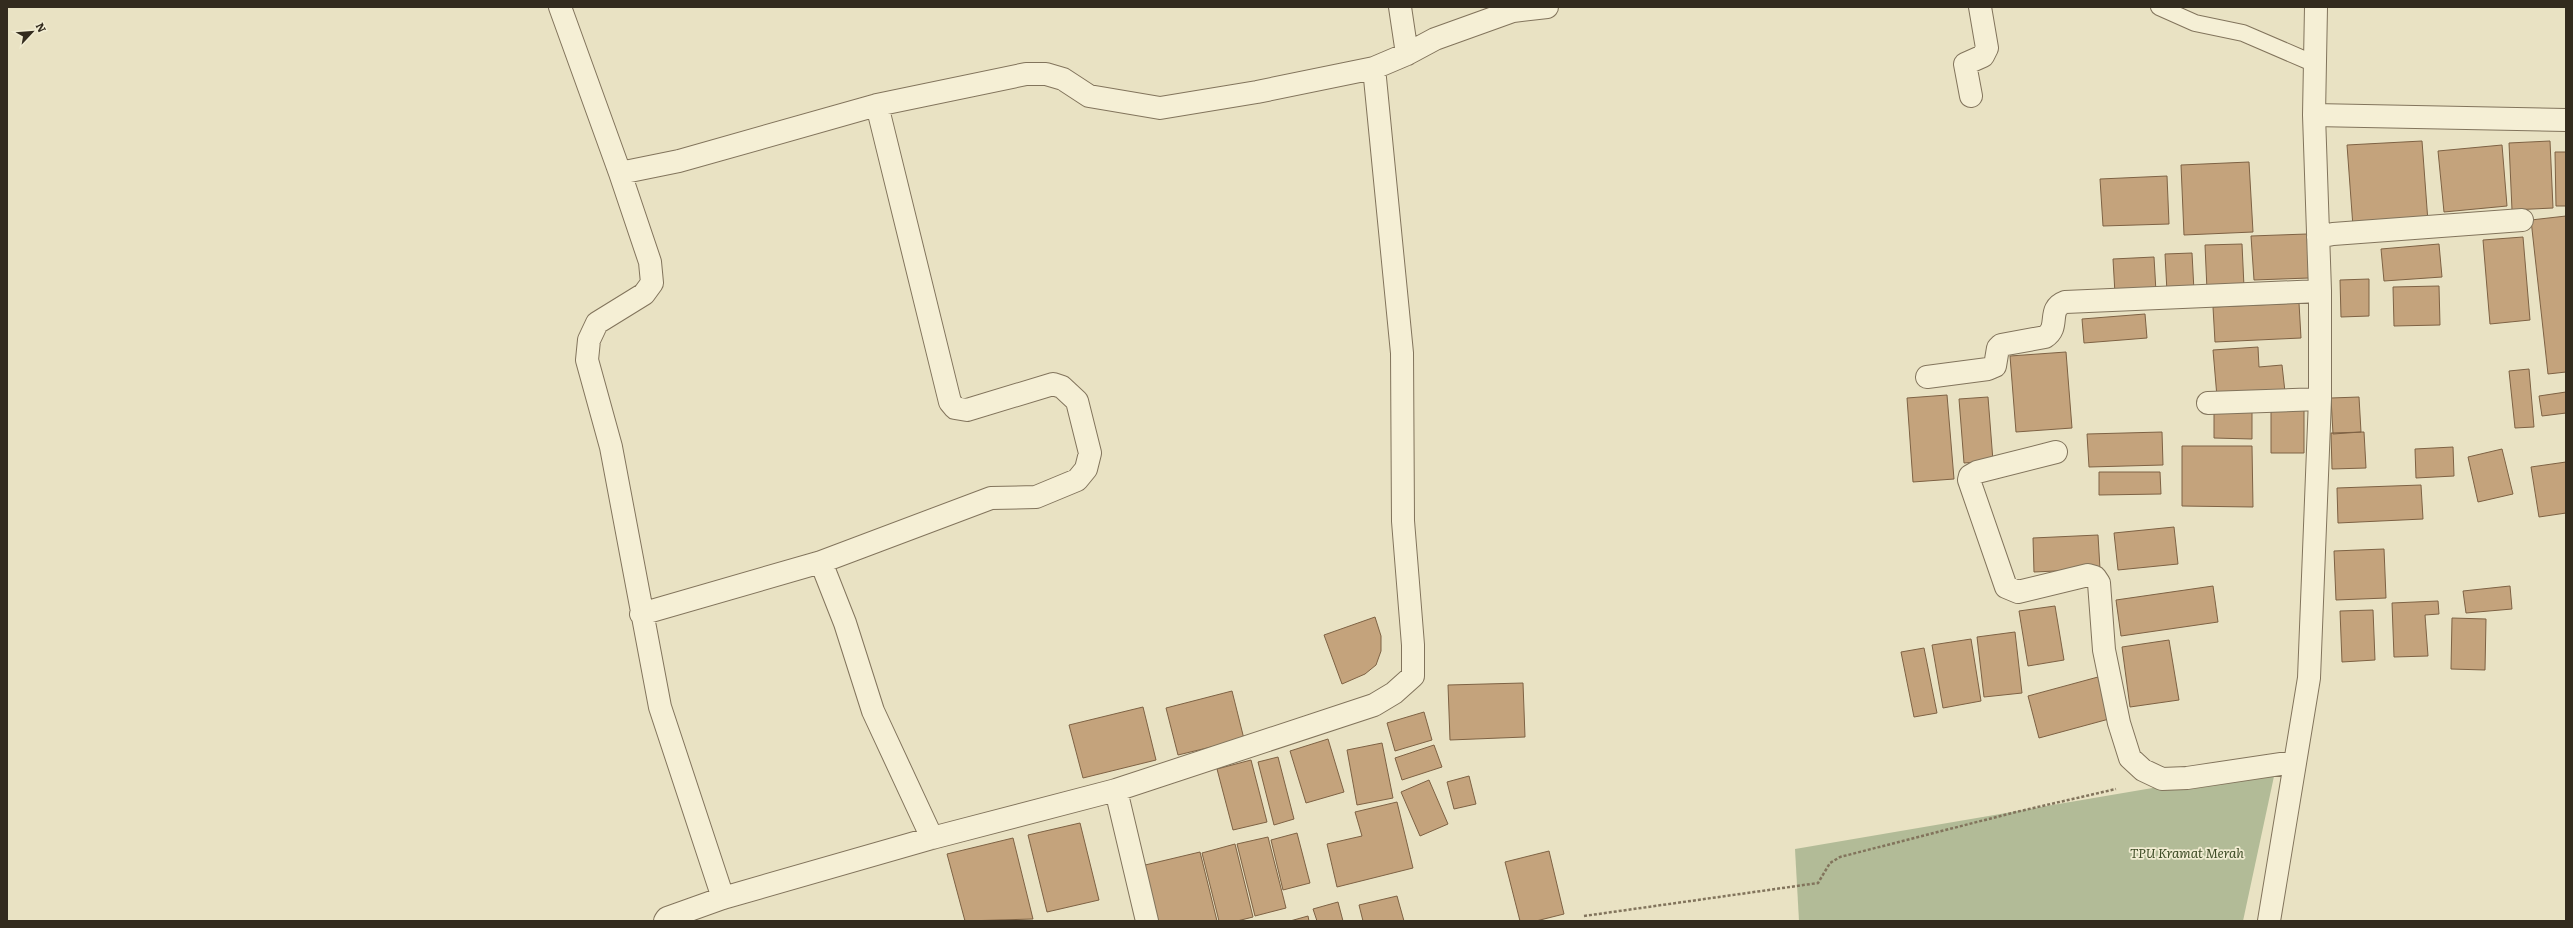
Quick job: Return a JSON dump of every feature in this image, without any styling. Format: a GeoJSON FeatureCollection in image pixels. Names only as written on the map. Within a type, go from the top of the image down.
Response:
{"type":"FeatureCollection","features":[{"type":"Feature","properties":{"kind":"street"},"geometry":{"type":"LineString","coordinates":[[560,7],[620,173],[650,262],[652,283],[644,294],[597,323],[589,340],[587,360],[611,447],[641,614],[660,707],[723,898]]}},
{"type":"Feature","properties":{"kind":"street"},"geometry":{"type":"LineString","coordinates":[[1400,7],[1407,54]]}},
{"type":"Feature","properties":{"kind":"street"},"geometry":{"type":"LineString","coordinates":[[620,173],[679,161],[877,106],[1026,74],[1046,74],[1063,79],[1089,96],[1160,108],[1257,92],[1374,68],[1435,40],[1513,11],[1547,7]]}},
{"type":"Feature","properties":{"kind":"street"},"geometry":{"type":"LineString","coordinates":[[1971,96],[1965,64],[1983,56],[1987,48],[1980,7]]}},
{"type":"Feature","properties":{"kind":"street"},"geometry":{"type":"LineString","coordinates":[[2269,921],[2309,678],[2320,399],[2320,291],[2314,115],[2316,7]]}},
{"type":"Feature","properties":{"kind":"street"},"geometry":{"type":"LineString","coordinates":[[665,921],[667,918],[723,898],[932,838],[1116,790],[1374,705],[1394,693],[1413,676],[1413,645],[1403,521],[1402,353],[1374,68]]}},
{"type":"Feature","properties":{"kind":"street"},"geometry":{"type":"LineString","coordinates":[[641,614],[821,562],[991,498],[1036,497],[1061,488],[1077,480],[1086,469],[1090,453],[1077,401],[1062,387],[1053,384],[967,410],[955,408],[950,402],[877,106]]}},
{"type":"Feature","properties":{"kind":"street"},"geometry":{"type":"LineString","coordinates":[[2314,115],[2566,120]]}},
{"type":"Feature","properties":{"kind":"street"},"geometry":{"type":"LineString","coordinates":[[2318,237],[2333,234],[2522,220]]}},
{"type":"Feature","properties":{"kind":"street"},"geometry":{"type":"LineString","coordinates":[[1927,377],[1988,369],[1995,366],[1998,348],[2001,345],[2045,337],[2050,334],[2054,327],[2055,309],[2065,302],[2320,291]]}},
{"type":"Feature","properties":{"kind":"street"},"geometry":{"type":"LineString","coordinates":[[2208,403],[2320,399]]}},
{"type":"Feature","properties":{"kind":"street"},"geometry":{"type":"LineString","coordinates":[[2056,452],[1977,472],[1970,476],[1969,480],[2006,587],[2018,592],[2088,575],[2095,577],[2099,583],[2104,650],[2119,723],[2130,758],[2143,770],[2162,779],[2187,778],[2294,762]]}},
{"type":"Feature","properties":{"kind":"street"},"geometry":{"type":"LineString","coordinates":[[821,562],[834,594],[873,711],[932,838]]}},
{"type":"Feature","properties":{"kind":"street"},"geometry":{"type":"LineString","coordinates":[[1116,790],[1147,921]]}},
{"type":"Feature","properties":{"kind":"lane"},"geometry":{"type":"LineString","coordinates":[[2159,7],[2195,23],[2242,33],[2315,64]]}},
{"type":"Feature","properties":{"kind":"path"},"geometry":{"type":"LineString","coordinates":[[1584,916],[1818,883],[1830,863],[1840,857],[2016,812],[2162,779]]}},
{"type":"Feature","properties":{"kind":"green space","name":"TPU Kramat Merah"},"geometry":{"type":"Polygon","coordinates":[[[2276,767],[2243,921],[1799,921],[1795,849],[2276,767]]]}},
{"type":"Feature","properties":{"kind":"building"},"geometry":{"type":"Polygon","coordinates":[[[2422,141],[2428,222],[2353,227],[2347,145],[2422,141]]]}},
{"type":"Feature","properties":{"kind":"building"},"geometry":{"type":"Polygon","coordinates":[[[2550,141],[2553,208],[2512,210],[2509,143],[2550,141]]]}},
{"type":"Feature","properties":{"kind":"building"},"geometry":{"type":"Polygon","coordinates":[[[2502,145],[2507,206],[2444,212],[2438,151],[2502,145]]]}},
{"type":"Feature","properties":{"kind":"building"},"geometry":{"type":"Polygon","coordinates":[[[2555,152],[2566,152],[2566,206],[2556,206],[2555,152]]]}},
{"type":"Feature","properties":{"kind":"building"},"geometry":{"type":"Polygon","coordinates":[[[2249,162],[2253,232],[2184,235],[2181,165],[2249,162]]]}},
{"type":"Feature","properties":{"kind":"building"},"geometry":{"type":"Polygon","coordinates":[[[2167,176],[2169,224],[2103,226],[2100,179],[2167,176]]]}},
{"type":"Feature","properties":{"kind":"building"},"geometry":{"type":"Polygon","coordinates":[[[2566,216],[2566,372],[2548,374],[2531,220],[2566,216]]]}},
{"type":"Feature","properties":{"kind":"building"},"geometry":{"type":"Polygon","coordinates":[[[2307,234],[2309,278],[2254,280],[2251,236],[2307,234]]]}},
{"type":"Feature","properties":{"kind":"building"},"geometry":{"type":"Polygon","coordinates":[[[2523,237],[2530,320],[2490,324],[2483,240],[2523,237]]]}},
{"type":"Feature","properties":{"kind":"building"},"geometry":{"type":"Polygon","coordinates":[[[2242,244],[2244,287],[2207,290],[2205,245],[2242,244]]]}},
{"type":"Feature","properties":{"kind":"building"},"geometry":{"type":"Polygon","coordinates":[[[2439,244],[2442,277],[2384,281],[2381,249],[2439,244]]]}},
{"type":"Feature","properties":{"kind":"building"},"geometry":{"type":"Polygon","coordinates":[[[2192,253],[2194,291],[2167,292],[2165,254],[2192,253]]]}},
{"type":"Feature","properties":{"kind":"building"},"geometry":{"type":"Polygon","coordinates":[[[2154,257],[2156,292],[2115,294],[2113,259],[2154,257]]]}},
{"type":"Feature","properties":{"kind":"building"},"geometry":{"type":"Polygon","coordinates":[[[2369,279],[2369,316],[2341,317],[2340,280],[2369,279]]]}},
{"type":"Feature","properties":{"kind":"building"},"geometry":{"type":"Polygon","coordinates":[[[2439,286],[2440,325],[2394,326],[2393,287],[2439,286]]]}},
{"type":"Feature","properties":{"kind":"building"},"geometry":{"type":"Polygon","coordinates":[[[2299,303],[2301,338],[2215,342],[2213,307],[2299,303]]]}},
{"type":"Feature","properties":{"kind":"building"},"geometry":{"type":"Polygon","coordinates":[[[2145,314],[2147,338],[2084,343],[2082,319],[2145,314]]]}},
{"type":"Feature","properties":{"kind":"building"},"geometry":{"type":"Polygon","coordinates":[[[2258,347],[2259,367],[2282,365],[2285,392],[2217,397],[2213,350],[2258,347]]]}},
{"type":"Feature","properties":{"kind":"building"},"geometry":{"type":"Polygon","coordinates":[[[2066,352],[2072,428],[2016,432],[2010,356],[2066,352]]]}},
{"type":"Feature","properties":{"kind":"building"},"geometry":{"type":"Polygon","coordinates":[[[2529,369],[2534,427],[2515,428],[2509,371],[2529,369]]]}},
{"type":"Feature","properties":{"kind":"building"},"geometry":{"type":"Polygon","coordinates":[[[2566,392],[2566,413],[2542,416],[2539,396],[2566,392]]]}},
{"type":"Feature","properties":{"kind":"building"},"geometry":{"type":"Polygon","coordinates":[[[1947,395],[1954,479],[1913,482],[1907,398],[1947,395]]]}},
{"type":"Feature","properties":{"kind":"building"},"geometry":{"type":"Polygon","coordinates":[[[1988,397],[1993,461],[1964,463],[1959,399],[1988,397]]]}},
{"type":"Feature","properties":{"kind":"building"},"geometry":{"type":"Polygon","coordinates":[[[2359,397],[2361,432],[2333,434],[2331,398],[2359,397]]]}},
{"type":"Feature","properties":{"kind":"building"},"geometry":{"type":"Polygon","coordinates":[[[2271,409],[2304,409],[2304,453],[2271,453],[2271,409]]]}},
{"type":"Feature","properties":{"kind":"building"},"geometry":{"type":"Polygon","coordinates":[[[2214,411],[2252,411],[2252,439],[2214,438],[2214,411]]]}},
{"type":"Feature","properties":{"kind":"building"},"geometry":{"type":"Polygon","coordinates":[[[2162,432],[2163,465],[2089,467],[2087,434],[2162,432]]]}},
{"type":"Feature","properties":{"kind":"building"},"geometry":{"type":"Polygon","coordinates":[[[2364,432],[2366,468],[2332,469],[2331,433],[2364,432]]]}},
{"type":"Feature","properties":{"kind":"building"},"geometry":{"type":"Polygon","coordinates":[[[2182,446],[2252,446],[2253,507],[2182,506],[2182,446]]]}},
{"type":"Feature","properties":{"kind":"building"},"geometry":{"type":"Polygon","coordinates":[[[2453,447],[2454,476],[2416,478],[2415,449],[2453,447]]]}},
{"type":"Feature","properties":{"kind":"building"},"geometry":{"type":"Polygon","coordinates":[[[2502,449],[2513,494],[2478,502],[2468,457],[2502,449]]]}},
{"type":"Feature","properties":{"kind":"building"},"geometry":{"type":"Polygon","coordinates":[[[2566,462],[2566,513],[2539,517],[2531,467],[2566,462]]]}},
{"type":"Feature","properties":{"kind":"building"},"geometry":{"type":"Polygon","coordinates":[[[2099,472],[2160,472],[2161,494],[2099,495],[2099,472]]]}},
{"type":"Feature","properties":{"kind":"building"},"geometry":{"type":"Polygon","coordinates":[[[2421,485],[2423,519],[2338,523],[2337,488],[2421,485]]]}},
{"type":"Feature","properties":{"kind":"building"},"geometry":{"type":"Polygon","coordinates":[[[2174,527],[2178,564],[2118,570],[2114,533],[2174,527]]]}},
{"type":"Feature","properties":{"kind":"building"},"geometry":{"type":"Polygon","coordinates":[[[2098,535],[2100,569],[2034,572],[2033,538],[2098,535]]]}},
{"type":"Feature","properties":{"kind":"building"},"geometry":{"type":"Polygon","coordinates":[[[2384,549],[2386,598],[2336,600],[2334,551],[2384,549]]]}},
{"type":"Feature","properties":{"kind":"building"},"geometry":{"type":"Polygon","coordinates":[[[2213,586],[2218,622],[2121,636],[2116,600],[2213,586]]]}},
{"type":"Feature","properties":{"kind":"building"},"geometry":{"type":"Polygon","coordinates":[[[2510,586],[2512,609],[2466,613],[2463,591],[2510,586]]]}},
{"type":"Feature","properties":{"kind":"building"},"geometry":{"type":"Polygon","coordinates":[[[2438,601],[2439,614],[2425,615],[2428,656],[2394,657],[2392,603],[2438,601]]]}},
{"type":"Feature","properties":{"kind":"building"},"geometry":{"type":"Polygon","coordinates":[[[2055,606],[2064,660],[2028,666],[2019,611],[2055,606]]]}},
{"type":"Feature","properties":{"kind":"building"},"geometry":{"type":"Polygon","coordinates":[[[2373,610],[2375,660],[2342,662],[2340,611],[2373,610]]]}},
{"type":"Feature","properties":{"kind":"building"},"geometry":{"type":"Polygon","coordinates":[[[1375,617],[1381,636],[1381,651],[1376,665],[1365,674],[1342,684],[1324,635],[1375,617]]]}},
{"type":"Feature","properties":{"kind":"building"},"geometry":{"type":"Polygon","coordinates":[[[2452,618],[2486,619],[2485,670],[2451,669],[2452,618]]]}},
{"type":"Feature","properties":{"kind":"building"},"geometry":{"type":"Polygon","coordinates":[[[2015,632],[2022,693],[1984,697],[1977,637],[2015,632]]]}},
{"type":"Feature","properties":{"kind":"building"},"geometry":{"type":"Polygon","coordinates":[[[1971,639],[1981,701],[1943,708],[1932,645],[1971,639]]]}},
{"type":"Feature","properties":{"kind":"building"},"geometry":{"type":"Polygon","coordinates":[[[2169,640],[2179,700],[2130,707],[2122,647],[2169,640]]]}},
{"type":"Feature","properties":{"kind":"building"},"geometry":{"type":"Polygon","coordinates":[[[1924,648],[1937,713],[1914,717],[1901,652],[1924,648]]]}},
{"type":"Feature","properties":{"kind":"building"},"geometry":{"type":"Polygon","coordinates":[[[2098,677],[2109,719],[2039,738],[2028,696],[2098,677]]]}},
{"type":"Feature","properties":{"kind":"building"},"geometry":{"type":"Polygon","coordinates":[[[1523,683],[1525,737],[1450,740],[1448,685],[1523,683]]]}},
{"type":"Feature","properties":{"kind":"building"},"geometry":{"type":"Polygon","coordinates":[[[1232,691],[1244,739],[1178,755],[1166,708],[1232,691]]]}},
{"type":"Feature","properties":{"kind":"building"},"geometry":{"type":"Polygon","coordinates":[[[1143,707],[1156,760],[1083,778],[1069,725],[1143,707]]]}},
{"type":"Feature","properties":{"kind":"building"},"geometry":{"type":"Polygon","coordinates":[[[1424,712],[1432,740],[1395,751],[1387,723],[1424,712]]]}},
{"type":"Feature","properties":{"kind":"building"},"geometry":{"type":"Polygon","coordinates":[[[1328,739],[1344,792],[1306,803],[1290,751],[1328,739]]]}},
{"type":"Feature","properties":{"kind":"building"},"geometry":{"type":"Polygon","coordinates":[[[1382,743],[1393,798],[1357,805],[1347,750],[1382,743]]]}},
{"type":"Feature","properties":{"kind":"building"},"geometry":{"type":"Polygon","coordinates":[[[1434,745],[1442,767],[1402,780],[1395,758],[1434,745]]]}},
{"type":"Feature","properties":{"kind":"building"},"geometry":{"type":"Polygon","coordinates":[[[1278,757],[1294,819],[1274,825],[1258,762],[1278,757]]]}},
{"type":"Feature","properties":{"kind":"building"},"geometry":{"type":"Polygon","coordinates":[[[1251,760],[1267,822],[1233,830],[1217,769],[1251,760]]]}},
{"type":"Feature","properties":{"kind":"building"},"geometry":{"type":"Polygon","coordinates":[[[1469,776],[1476,804],[1454,809],[1447,782],[1469,776]]]}},
{"type":"Feature","properties":{"kind":"building"},"geometry":{"type":"Polygon","coordinates":[[[1429,780],[1448,824],[1420,836],[1401,792],[1429,780]]]}},
{"type":"Feature","properties":{"kind":"building"},"geometry":{"type":"Polygon","coordinates":[[[1397,802],[1413,868],[1337,887],[1327,844],[1362,836],[1355,812],[1397,802]]]}},
{"type":"Feature","properties":{"kind":"building"},"geometry":{"type":"Polygon","coordinates":[[[1080,823],[1099,900],[1047,912],[1028,835],[1080,823]]]}},
{"type":"Feature","properties":{"kind":"building"},"geometry":{"type":"Polygon","coordinates":[[[1297,833],[1310,883],[1283,890],[1271,840],[1297,833]]]}},
{"type":"Feature","properties":{"kind":"building"},"geometry":{"type":"Polygon","coordinates":[[[1268,837],[1286,908],[1255,916],[1237,844],[1268,837]]]}},
{"type":"Feature","properties":{"kind":"building"},"geometry":{"type":"Polygon","coordinates":[[[1013,838],[1033,919],[965,921],[947,854],[1013,838]]]}},
{"type":"Feature","properties":{"kind":"building"},"geometry":{"type":"Polygon","coordinates":[[[1235,844],[1253,917],[1237,921],[1219,921],[1202,853],[1235,844]]]}},
{"type":"Feature","properties":{"kind":"building"},"geometry":{"type":"Polygon","coordinates":[[[1549,851],[1564,914],[1536,921],[1520,921],[1505,862],[1549,851]]]}},
{"type":"Feature","properties":{"kind":"building"},"geometry":{"type":"Polygon","coordinates":[[[1200,852],[1217,921],[1155,921],[1141,866],[1200,852]]]}},
{"type":"Feature","properties":{"kind":"building"},"geometry":{"type":"Polygon","coordinates":[[[1397,896],[1404,921],[1363,921],[1359,905],[1397,896]]]}},
{"type":"Feature","properties":{"kind":"building"},"geometry":{"type":"Polygon","coordinates":[[[1338,902],[1343,921],[1317,921],[1313,909],[1338,902]]]}},
{"type":"Feature","properties":{"kind":"building"},"geometry":{"type":"Polygon","coordinates":[[[1308,916],[1309,921],[1290,921],[1308,916]]]}}]}
